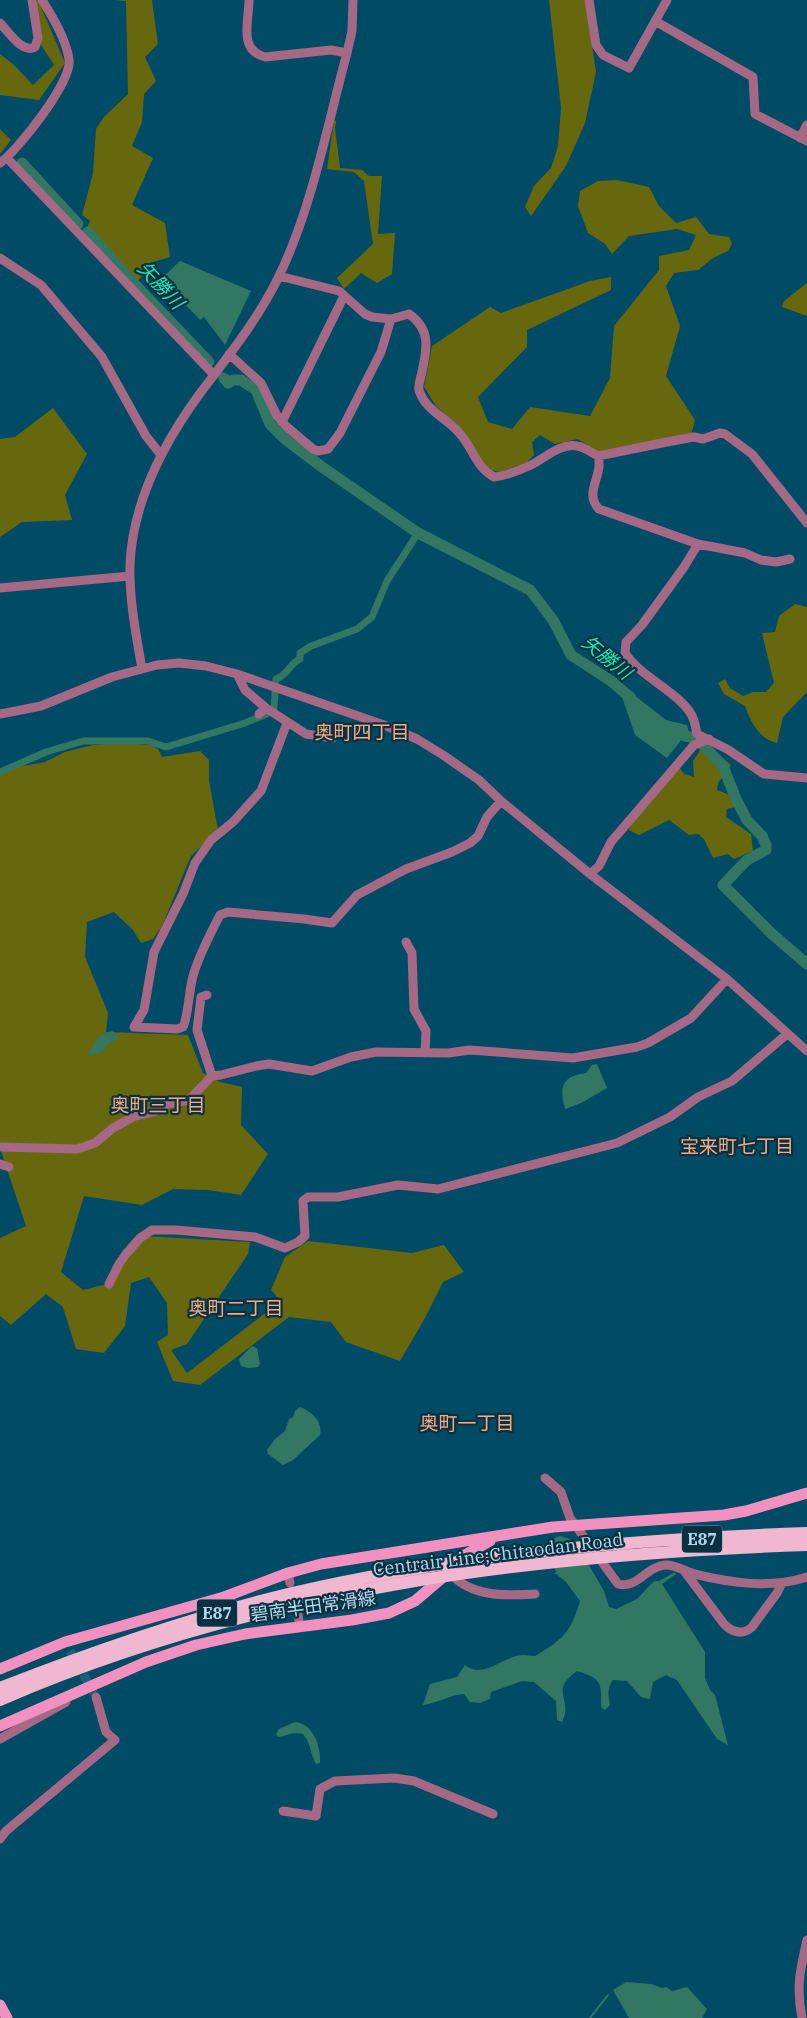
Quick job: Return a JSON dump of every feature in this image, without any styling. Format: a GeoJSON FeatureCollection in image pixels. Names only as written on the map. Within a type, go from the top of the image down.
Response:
{"type":"FeatureCollection","features":[{"type":"Feature","properties":{"kind":"highway","name":"Centrair Line;Chitaodan Road"},"geometry":{"type":"LineString","coordinates":[[0,1688],[116,1644],[209,1615],[312,1589],[528,1559],[596,1546],[807,1533]]}},
{"type":"Feature","properties":{"kind":"highway","name":"Centrair Line;Chitaodan Road"},"geometry":{"type":"LineString","coordinates":[[0,1700],[101,1661],[211,1626],[320,1598],[426,1578],[481,1558],[606,1557],[807,1545]]}},
{"type":"Feature","properties":{"kind":"main road","name":"碧南半田常滑線"},"geometry":{"type":"LineString","coordinates":[[0,1669],[68,1646],[120,1625],[214,1600],[346,1559],[444,1545],[522,1531],[584,1524],[677,1520],[724,1515],[746,1511],[807,1493]]}},
{"type":"Feature","properties":{"kind":"main road","name":"碧南半田常滑線"},"geometry":{"type":"LineString","coordinates":[[0,1726],[146,1662],[223,1638],[299,1621],[352,1620],[389,1613],[415,1601],[463,1556],[482,1544],[522,1531]]}},
{"type":"Feature","properties":{"kind":"main road"},"geometry":{"type":"LineString","coordinates":[[444,1545],[451,1547],[457,1560],[451,1569]]}},
{"type":"Feature","properties":{"kind":"main road"},"geometry":{"type":"LineString","coordinates":[[0,2005],[7,2018]]}},
{"type":"Feature","properties":{"kind":"street"},"geometry":{"type":"LineString","coordinates":[[0,23],[24,48],[31,49],[35,47],[38,38],[32,0]]}},
{"type":"Feature","properties":{"kind":"street"},"geometry":{"type":"LineString","coordinates":[[42,0],[59,31],[70,60],[69,65],[64,78],[41,118],[4,160],[214,376]]}},
{"type":"Feature","properties":{"kind":"street"},"geometry":{"type":"LineString","coordinates":[[249,0],[247,42],[250,49],[258,55],[265,57],[331,50],[347,53]]}},
{"type":"Feature","properties":{"kind":"street"},"geometry":{"type":"LineString","coordinates":[[142,668],[133,613],[130,576],[132,548],[144,494],[161,455],[188,411],[252,322],[279,276],[305,211],[347,53],[352,31],[353,0]]}},
{"type":"Feature","properties":{"kind":"street"},"geometry":{"type":"LineString","coordinates":[[589,0],[596,45],[604,55],[629,68],[667,0]]}},
{"type":"Feature","properties":{"kind":"street"},"geometry":{"type":"LineString","coordinates":[[655,21],[753,77],[755,114],[804,140],[807,125]]}},
{"type":"Feature","properties":{"kind":"street"},"geometry":{"type":"LineString","coordinates":[[0,258],[41,285],[102,357],[146,436],[161,455]]}},
{"type":"Feature","properties":{"kind":"street"},"geometry":{"type":"LineString","coordinates":[[279,276],[339,291],[365,314],[372,317],[391,319],[409,314],[418,320],[426,334],[421,376],[418,384],[422,396],[439,415],[459,432],[476,461],[494,477],[531,465],[559,448],[571,445],[585,448],[598,456],[600,461],[599,473],[592,494],[594,505],[599,509],[698,544],[745,553],[761,560],[776,562],[790,559]]}},
{"type":"Feature","properties":{"kind":"street"},"geometry":{"type":"LineString","coordinates":[[282,422],[344,296]]}},
{"type":"Feature","properties":{"kind":"street"},"geometry":{"type":"LineString","coordinates":[[229,354],[261,383],[277,416],[282,422],[313,449],[318,451],[328,449],[334,444],[381,352],[391,319]]}},
{"type":"Feature","properties":{"kind":"street"},"geometry":{"type":"LineString","coordinates":[[598,456],[694,437],[703,439],[720,433],[726,434],[752,454],[807,523]]}},
{"type":"Feature","properties":{"kind":"street"},"geometry":{"type":"LineString","coordinates":[[698,544],[684,567],[642,625],[626,642],[625,648],[628,657],[654,682],[683,704],[692,717],[697,734],[709,739],[764,774],[807,778]]}},
{"type":"Feature","properties":{"kind":"street"},"geometry":{"type":"LineString","coordinates":[[0,588],[130,576]]}},
{"type":"Feature","properties":{"kind":"street"},"geometry":{"type":"LineString","coordinates":[[0,714],[41,706],[112,677],[142,668],[179,663],[206,666],[237,674],[384,725],[417,739],[472,775],[590,874],[727,979],[807,1051]]}},
{"type":"Feature","properties":{"kind":"street"},"geometry":{"type":"LineString","coordinates":[[237,674],[245,690],[262,711],[306,734],[333,738]]}},
{"type":"Feature","properties":{"kind":"street"},"geometry":{"type":"LineString","coordinates":[[287,723],[261,791],[233,822],[211,840],[195,862],[183,894],[154,952],[144,1010],[134,1027],[177,1029],[183,1027],[186,1022],[188,996],[193,974],[220,915],[228,912],[304,919],[332,924],[357,895],[406,868],[452,852],[470,843],[478,836],[487,817],[501,801]]}},
{"type":"Feature","properties":{"kind":"street"},"geometry":{"type":"LineString","coordinates":[[590,874],[599,866],[611,842],[694,745],[709,739]]}},
{"type":"Feature","properties":{"kind":"street"},"geometry":{"type":"LineString","coordinates":[[406,942],[412,953],[414,1009],[426,1031],[425,1053]]}},
{"type":"Feature","properties":{"kind":"street"},"geometry":{"type":"LineString","coordinates":[[0,1148],[77,1149],[87,1147],[129,1118],[156,1111],[167,1104],[189,1100],[212,1076],[221,1076],[256,1066],[269,1064],[312,1071],[351,1057],[376,1052],[448,1053],[470,1050],[573,1058],[637,1047],[691,1018],[727,979]]}},
{"type":"Feature","properties":{"kind":"street"},"geometry":{"type":"LineString","coordinates":[[207,995],[201,997],[196,1030],[212,1076]]}},
{"type":"Feature","properties":{"kind":"street"},"geometry":{"type":"LineString","coordinates":[[109,1284],[126,1254],[140,1238],[152,1230],[255,1237],[282,1247],[289,1247],[305,1236],[303,1201],[308,1197],[338,1196],[398,1185],[438,1189],[617,1143],[670,1117],[698,1097],[732,1081],[787,1034]]}},
{"type":"Feature","properties":{"kind":"street"},"geometry":{"type":"LineString","coordinates":[[545,1478],[561,1492],[570,1518],[618,1584],[625,1586],[634,1584],[645,1573],[667,1564],[686,1572],[738,1583],[762,1585],[807,1576]]}},
{"type":"Feature","properties":{"kind":"street"},"geometry":{"type":"LineString","coordinates":[[451,1569],[463,1586],[488,1594],[535,1594]]}},
{"type":"Feature","properties":{"kind":"street"},"geometry":{"type":"LineString","coordinates":[[686,1572],[724,1624],[731,1630],[740,1633],[748,1631],[752,1627],[777,1593],[782,1582]]}},
{"type":"Feature","properties":{"kind":"street"},"geometry":{"type":"LineString","coordinates":[[0,1739],[38,1719],[83,1691]]}},
{"type":"Feature","properties":{"kind":"street"},"geometry":{"type":"LineString","coordinates":[[0,1839],[6,1831],[115,1740],[106,1732],[96,1697]]}},
{"type":"Feature","properties":{"kind":"street"},"geometry":{"type":"LineString","coordinates":[[283,1811],[316,1816],[320,1789],[335,1781],[394,1778],[414,1781],[493,1814]]}},
{"type":"Feature","properties":{"kind":"street"},"geometry":{"type":"LineString","coordinates":[[802,2018],[799,1978],[807,1940]]}},
{"type":"Feature","properties":{"kind":"shaded area"},"geometry":{"type":"Polygon","coordinates":[[[38,0],[65,63],[39,100],[0,95],[0,54],[14,65],[33,85],[54,65],[41,45],[35,4],[38,0]]]}},
{"type":"Feature","properties":{"kind":"shaded area"},"geometry":{"type":"Polygon","coordinates":[[[114,0],[152,0],[158,44],[145,57],[156,81],[144,94],[142,122],[132,146],[153,158],[132,205],[165,223],[170,257],[150,263],[135,286],[83,236],[90,221],[82,215],[93,173],[96,129],[104,117],[128,94],[126,1],[114,0]]]}},
{"type":"Feature","properties":{"kind":"shaded area"},"geometry":{"type":"Polygon","coordinates":[[[549,0],[585,0],[596,72],[585,123],[566,166],[531,216],[525,207],[534,186],[551,168],[558,146],[561,108],[549,0]]]}},
{"type":"Feature","properties":{"kind":"shaded area"},"geometry":{"type":"Polygon","coordinates":[[[334,120],[336,121],[335,128],[340,168],[362,170],[369,176],[382,176],[378,234],[395,233],[392,274],[377,283],[361,273],[344,289],[337,278],[373,244],[364,181],[354,172],[327,169],[334,120]]]}},
{"type":"Feature","properties":{"kind":"shaded area"},"geometry":{"type":"Polygon","coordinates":[[[0,129],[11,140],[0,154],[0,129]]]}},
{"type":"Feature","properties":{"kind":"shaded area"},"geometry":{"type":"Polygon","coordinates":[[[617,180],[649,187],[659,206],[676,223],[696,217],[709,234],[729,237],[732,244],[728,251],[713,258],[698,270],[674,273],[666,286],[680,326],[666,376],[695,420],[691,435],[600,453],[578,439],[555,444],[540,435],[532,442],[534,455],[526,463],[500,472],[491,470],[480,459],[464,432],[436,406],[424,387],[432,346],[490,307],[501,313],[590,281],[611,277],[611,290],[527,330],[527,347],[478,397],[488,422],[512,429],[530,407],[590,416],[610,378],[614,326],[659,270],[659,256],[689,250],[696,235],[677,229],[629,236],[612,254],[605,244],[588,233],[578,206],[580,191],[598,181],[617,180]]]}},
{"type":"Feature","properties":{"kind":"shaded area"},"geometry":{"type":"Polygon","coordinates":[[[180,261],[251,291],[225,345],[204,317],[200,320],[161,279],[180,261]]]}},
{"type":"Feature","properties":{"kind":"shaded area"},"geometry":{"type":"Polygon","coordinates":[[[807,283],[807,316],[782,307],[784,301],[807,283]]]}},
{"type":"Feature","properties":{"kind":"shaded area"},"geometry":{"type":"Polygon","coordinates":[[[53,408],[87,454],[65,495],[72,520],[22,522],[0,537],[0,439],[15,437],[53,408]]]}},
{"type":"Feature","properties":{"kind":"shaded area"},"geometry":{"type":"Polygon","coordinates":[[[795,604],[807,607],[807,692],[783,717],[777,743],[765,738],[756,729],[745,706],[724,694],[718,683],[725,679],[730,688],[743,696],[753,692],[766,692],[774,683],[762,633],[775,632],[779,616],[795,604]]]}},
{"type":"Feature","properties":{"kind":"shaded area"},"geometry":{"type":"Polygon","coordinates":[[[620,684],[666,720],[687,725],[689,733],[667,758],[635,735],[619,688],[620,684]]]}},
{"type":"Feature","properties":{"kind":"shaded area"},"geometry":{"type":"Polygon","coordinates":[[[124,743],[150,745],[158,749],[162,757],[200,751],[209,760],[209,781],[218,830],[191,856],[162,926],[153,939],[141,943],[133,930],[114,912],[87,922],[85,957],[108,1013],[106,1032],[188,1035],[203,1073],[220,1082],[242,1087],[241,1125],[268,1154],[241,1195],[208,1190],[173,1189],[142,1205],[84,1196],[61,1272],[83,1290],[111,1283],[143,1236],[250,1242],[248,1254],[187,1344],[171,1350],[187,1373],[281,1301],[271,1290],[285,1257],[308,1241],[412,1253],[444,1245],[464,1272],[443,1282],[400,1361],[346,1342],[331,1322],[289,1317],[200,1385],[173,1381],[157,1342],[168,1335],[167,1303],[149,1277],[131,1283],[125,1326],[104,1353],[76,1349],[63,1307],[46,1294],[11,1325],[0,1316],[0,1238],[26,1226],[0,1148],[0,774],[12,768],[45,762],[65,752],[93,745],[124,743]]]}},
{"type":"Feature","properties":{"kind":"shaded area"},"geometry":{"type":"Polygon","coordinates":[[[705,743],[731,765],[718,783],[717,790],[730,795],[736,807],[727,809],[726,817],[751,834],[753,851],[734,859],[728,854],[713,858],[704,839],[698,834],[689,835],[669,820],[639,835],[629,830],[630,825],[679,767],[684,774],[694,777],[693,761],[705,743]]]}},
{"type":"Feature","properties":{"kind":"shaded area"},"geometry":{"type":"Polygon","coordinates":[[[112,1031],[118,1039],[109,1043],[102,1052],[90,1056],[89,1052],[100,1035],[112,1031]]]}},
{"type":"Feature","properties":{"kind":"shaded area"},"geometry":{"type":"Polygon","coordinates":[[[597,1064],[607,1088],[581,1103],[565,1109],[562,1095],[564,1084],[572,1077],[586,1073],[592,1065],[597,1064]]]}},
{"type":"Feature","properties":{"kind":"shaded area"},"geometry":{"type":"Polygon","coordinates":[[[252,1346],[257,1348],[260,1364],[258,1367],[248,1368],[241,1366],[239,1359],[252,1346]]]}},
{"type":"Feature","properties":{"kind":"shaded area"},"geometry":{"type":"Polygon","coordinates":[[[300,1407],[316,1418],[320,1425],[320,1435],[293,1460],[283,1465],[268,1454],[267,1450],[275,1439],[285,1431],[289,1419],[293,1417],[295,1411],[300,1407]]]}},
{"type":"Feature","properties":{"kind":"shaded area"},"geometry":{"type":"Polygon","coordinates":[[[560,1536],[573,1540],[580,1550],[604,1591],[609,1607],[616,1609],[637,1599],[654,1581],[659,1581],[675,1572],[676,1574],[662,1584],[705,1652],[705,1678],[710,1690],[715,1695],[728,1745],[717,1739],[677,1680],[666,1675],[653,1682],[650,1699],[641,1697],[627,1681],[613,1680],[608,1692],[610,1705],[605,1710],[601,1707],[601,1692],[598,1683],[591,1676],[577,1671],[564,1684],[565,1714],[562,1722],[557,1720],[556,1701],[534,1682],[522,1681],[491,1692],[490,1699],[480,1703],[470,1702],[464,1694],[423,1705],[430,1684],[457,1677],[465,1665],[479,1670],[486,1669],[516,1656],[535,1656],[559,1640],[569,1628],[580,1601],[566,1582],[555,1573],[556,1571],[544,1551],[548,1540],[560,1536]]]}},
{"type":"Feature","properties":{"kind":"shaded area"},"geometry":{"type":"Polygon","coordinates":[[[295,1722],[302,1724],[312,1732],[318,1744],[320,1763],[316,1764],[308,1741],[303,1734],[293,1733],[278,1737],[276,1734],[279,1729],[295,1722]]]}},
{"type":"Feature","properties":{"kind":"shaded area"},"geometry":{"type":"Polygon","coordinates":[[[626,1982],[651,1984],[662,1988],[666,1987],[672,1991],[687,1987],[707,2009],[702,2018],[629,2018],[613,1990],[626,1982]]]}},
{"type":"Feature","properties":{"kind":"waterway","name":"矢勝川"},"geometry":{"type":"LineString","coordinates":[[22,163],[78,224]]}},
{"type":"Feature","properties":{"kind":"waterway","name":"矢勝川"},"geometry":{"type":"LineString","coordinates":[[88,232],[125,274],[209,362]]}},
{"type":"Feature","properties":{"kind":"waterway","name":"矢勝川"},"geometry":{"type":"LineString","coordinates":[[224,378],[228,383],[233,380],[241,380],[256,390],[270,424],[285,439],[322,467],[418,533],[530,590],[553,620],[571,655],[611,681],[631,698]]}},
{"type":"Feature","properties":{"kind":"waterway"},"geometry":{"type":"LineString","coordinates":[[0,772],[46,752],[83,741],[148,741],[166,747],[242,724],[267,714],[274,708],[276,679],[300,659],[300,653],[311,646],[357,629],[372,617],[387,581],[418,533]]}},
{"type":"Feature","properties":{"kind":"waterway","name":"矢勝川"},"geometry":{"type":"LineString","coordinates":[[672,728],[685,736],[696,738],[723,766],[736,799],[747,820],[762,836],[766,845],[766,850],[747,860],[723,885],[772,934],[807,964]]}},
{"type":"Feature","properties":{"kind":"waterway"},"geometry":{"type":"LineString","coordinates":[[590,2018],[608,1995]]}},
{"type":"Feature","properties":{"kind":"tunnel"},"geometry":{"type":"LineString","coordinates":[[70,1651],[96,1697]]}},
{"type":"Feature","properties":{"kind":"district","name":"奥町四丁目"},"geometry":{"type":"Point","coordinates":[362,732]}},
{"type":"Feature","properties":{"kind":"district","name":"奥町三丁目"},"geometry":{"type":"Point","coordinates":[158,1105]}},
{"type":"Feature","properties":{"kind":"district","name":"宝来町七丁目"},"geometry":{"type":"Point","coordinates":[737,1146]}},
{"type":"Feature","properties":{"kind":"district","name":"奥町二丁目"},"geometry":{"type":"Point","coordinates":[236,1308]}},
{"type":"Feature","properties":{"kind":"district","name":"奥町一丁目"},"geometry":{"type":"Point","coordinates":[467,1423]}}]}
